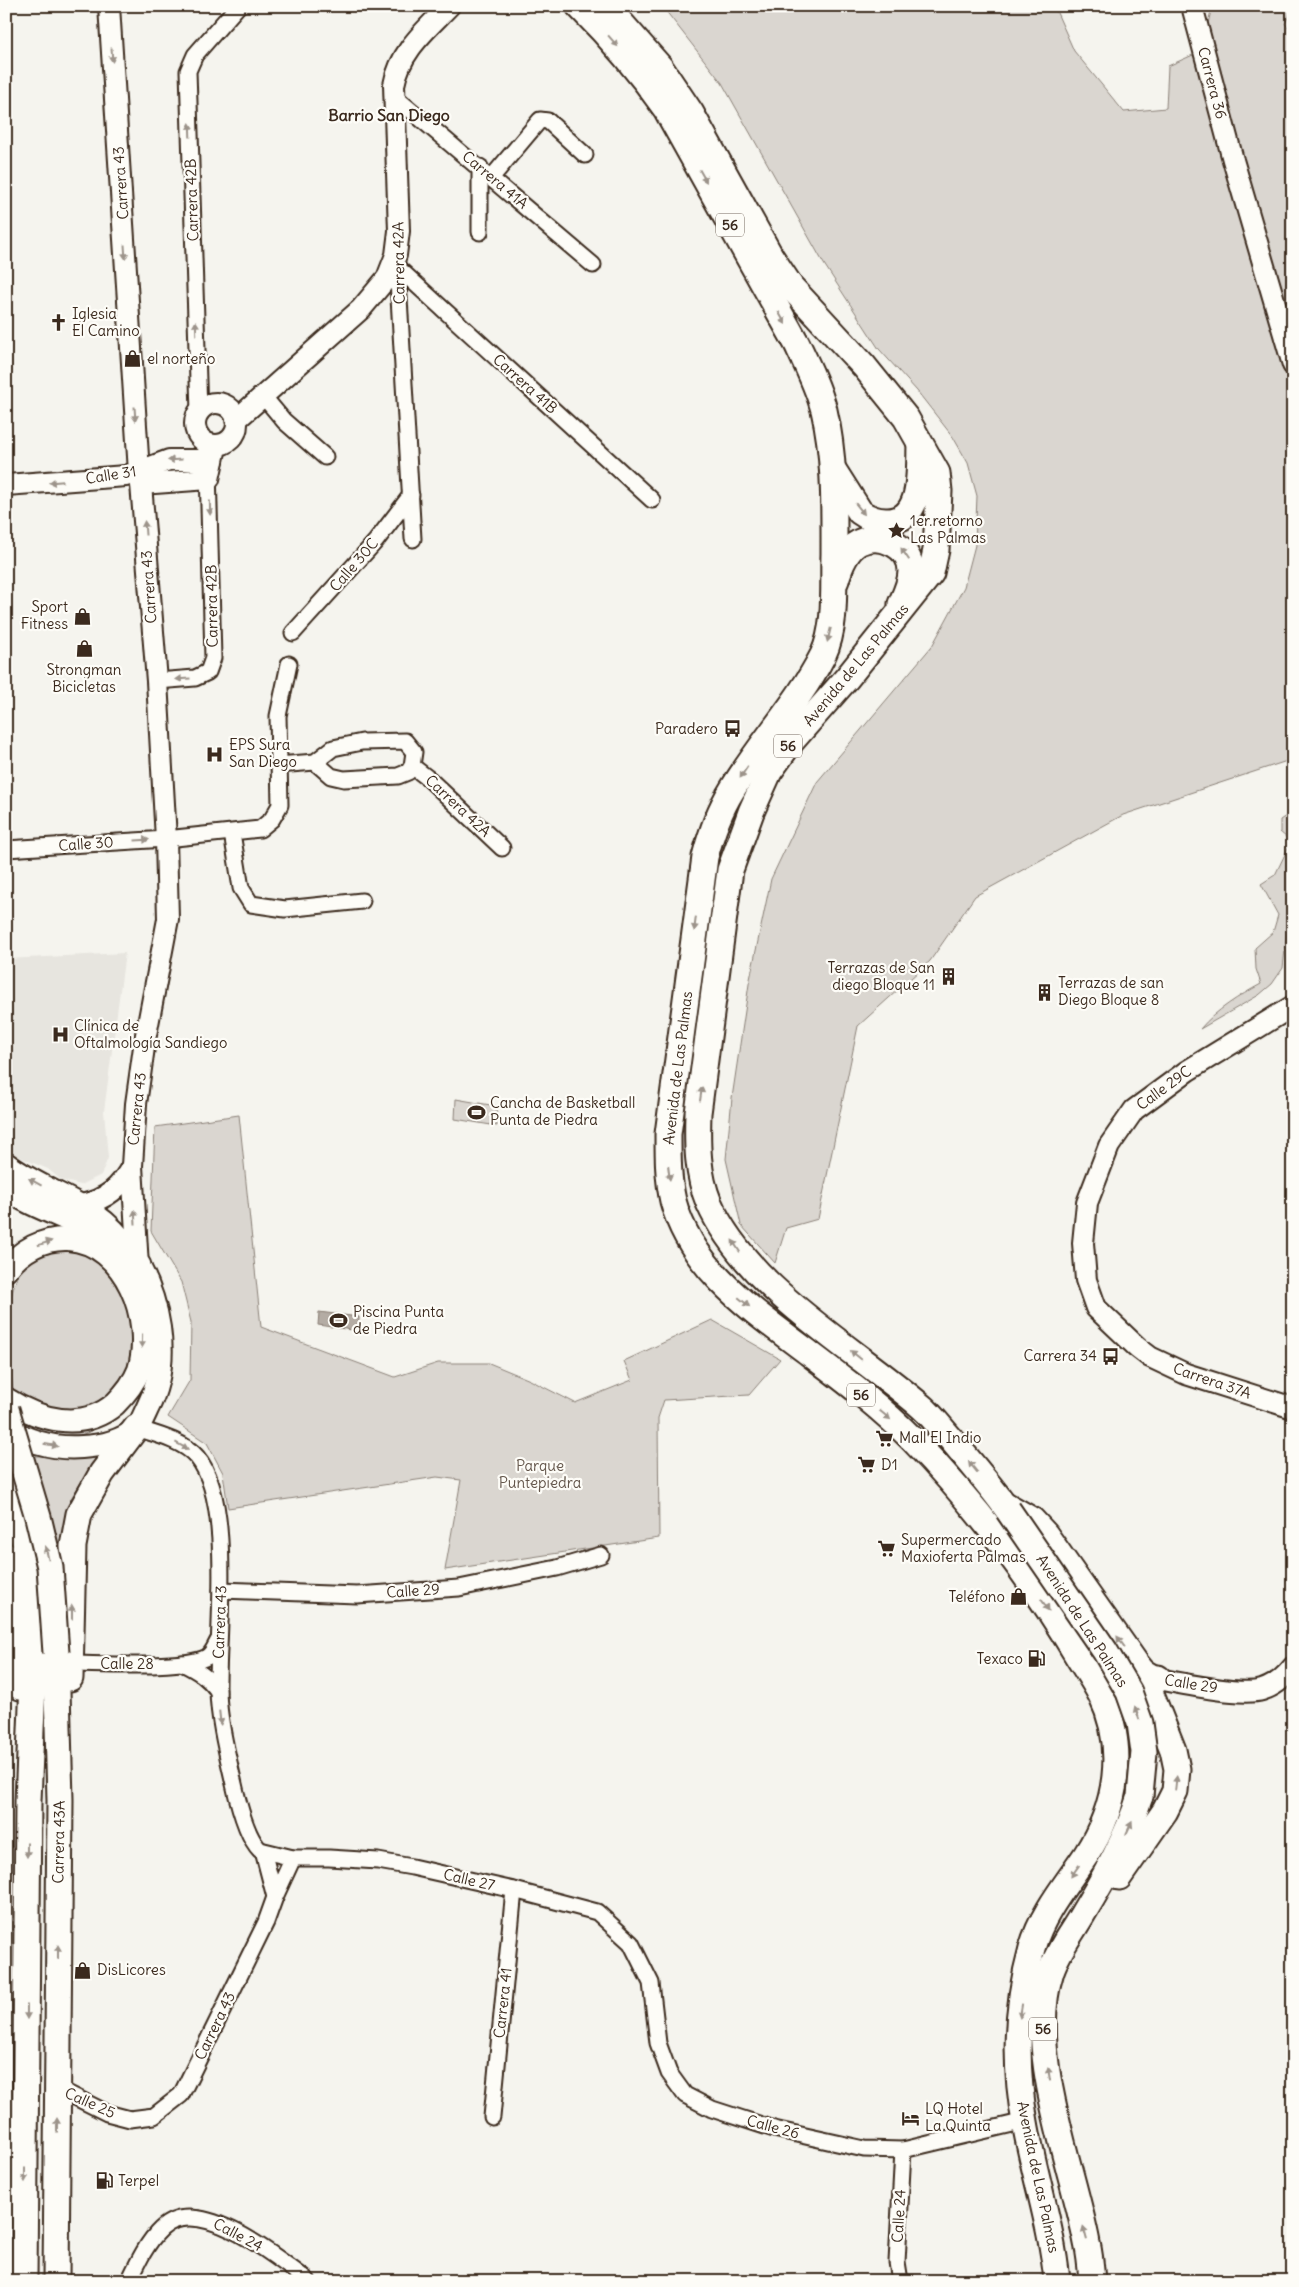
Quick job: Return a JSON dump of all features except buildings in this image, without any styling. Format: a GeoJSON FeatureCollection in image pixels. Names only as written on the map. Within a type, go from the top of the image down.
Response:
{"type":"FeatureCollection","features":[{"type":"Feature","properties":{"kind":"main road","name":"Avenida de Las Palmas"},"geometry":{"type":"LineString","coordinates":[[579,6],[643,76],[666,109],[797,344],[812,374],[824,410],[832,469],[835,513],[833,616],[824,653],[798,698],[762,745],[731,791],[716,823],[705,857],[668,1134],[668,1163],[674,1204],[690,1240],[712,1273],[740,1299],[886,1415],[912,1439],[957,1488],[1018,1565],[1062,1630],[1102,1696],[1113,1727],[1117,1757],[1115,1786],[1100,1829],[1087,1853],[1045,1917],[1033,1945],[1017,2033],[1017,2052],[1025,2121],[1054,2251],[1057,2281]]}},
{"type":"Feature","properties":{"kind":"main road","name":"Avenida de Las Palmas"},"geometry":{"type":"LineString","coordinates":[[606,6],[660,67],[676,90],[771,257],[791,287],[864,366],[906,418],[937,473],[939,491],[936,550],[932,573],[847,678],[789,744],[769,772],[744,830],[730,870],[698,1113],[699,1168],[709,1201],[720,1224],[746,1262],[789,1301],[924,1409],[1006,1507],[1105,1650],[1129,1692],[1140,1722],[1144,1752],[1140,1796],[1132,1820],[1082,1916],[1058,1952],[1047,1986],[1043,2040],[1062,2138],[1088,2243],[1092,2281]]}},
{"type":"Feature","properties":{"kind":"main road"},"geometry":{"type":"LineString","coordinates":[[832,469],[860,512],[873,520],[896,520],[910,511],[918,488],[921,442]]}},
{"type":"Feature","properties":{"kind":"main road"},"geometry":{"type":"LineString","coordinates":[[834,586],[840,565],[849,551],[860,542],[879,540],[900,546],[906,552],[911,572],[910,583],[896,616]]}},
{"type":"Feature","properties":{"kind":"main road"},"geometry":{"type":"LineString","coordinates":[[6,1164],[34,1182],[82,1205],[110,1226],[129,1250],[138,1266],[154,1306],[161,1350],[160,1369],[154,1395],[136,1428],[102,1473],[79,1514],[54,1657]]}},
{"type":"Feature","properties":{"kind":"main road"},"geometry":{"type":"LineString","coordinates":[[6,1187],[30,1201],[91,1228],[123,1251],[138,1266]]}},
{"type":"Feature","properties":{"kind":"main road"},"geometry":{"type":"LineString","coordinates":[[6,1270],[24,1252],[41,1243],[59,1239],[88,1243],[113,1261],[127,1280],[141,1318],[143,1336],[139,1370],[132,1384],[122,1397],[107,1410],[92,1418],[78,1421],[50,1419],[35,1414],[6,1399]]}},
{"type":"Feature","properties":{"kind":"main road","name":"Carrera 43A"},"geometry":{"type":"LineString","coordinates":[[6,1409],[38,1517],[50,1567],[60,1800],[56,2281]]}},
{"type":"Feature","properties":{"kind":"main road"},"geometry":{"type":"LineString","coordinates":[[6,1428],[31,1440],[66,1447],[97,1445],[124,1436],[136,1428]]}},
{"type":"Feature","properties":{"kind":"main road","name":"Carrera 43A"},"geometry":{"type":"LineString","coordinates":[[6,1478],[28,1554],[33,1600],[54,1657],[28,1801],[24,2281]]}},
{"type":"Feature","properties":{"kind":"main road"},"geometry":{"type":"LineString","coordinates":[[1006,1507],[1032,1520],[1045,1534],[1135,1662],[1143,1672],[1156,1678],[1150,1692],[1151,1700],[1170,1739],[1177,1769],[1175,1791],[1165,1811],[1073,1944],[1054,1985],[1043,2040]]}},
{"type":"Feature","properties":{"kind":"main road"},"geometry":{"type":"LineString","coordinates":[[6,1556],[12,1587],[28,1801]]}},
{"type":"Feature","properties":{"kind":"main road"},"geometry":{"type":"LineString","coordinates":[[1117,1757],[1132,1744],[1150,1738],[1170,1739]]}},
{"type":"Feature","properties":{"kind":"street","name":"Carrera 43"},"geometry":{"type":"LineString","coordinates":[[109,6],[140,478],[157,681],[166,839],[168,919],[136,1104],[132,1166],[138,1266]]}},
{"type":"Feature","properties":{"kind":"street","name":"Carrera 42B"},"geometry":{"type":"LineString","coordinates":[[198,412],[188,71],[195,55],[238,6]]}},
{"type":"Feature","properties":{"kind":"street","name":"Carrera 42A"},"geometry":{"type":"LineString","coordinates":[[414,538],[397,261],[399,231],[394,96],[396,74],[405,54],[449,6]]}},
{"type":"Feature","properties":{"kind":"street","name":"Carrera 36"},"geometry":{"type":"LineString","coordinates":[[1192,6],[1233,160],[1293,364]]}},
{"type":"Feature","properties":{"kind":"street","name":"Carrera 41A"},"geometry":{"type":"LineString","coordinates":[[394,96],[594,265]]}},
{"type":"Feature","properties":{"kind":"street"},"geometry":{"type":"LineString","coordinates":[[480,232],[486,172],[540,120],[548,121],[585,154]]}},
{"type":"Feature","properties":{"kind":"street"},"geometry":{"type":"LineString","coordinates":[[233,414],[262,398],[361,309],[387,278],[397,261]]}},
{"type":"Feature","properties":{"kind":"street","name":"Carrera 41B"},"geometry":{"type":"LineString","coordinates":[[397,261],[652,500]]}},
{"type":"Feature","properties":{"kind":"street"},"geometry":{"type":"LineString","coordinates":[[262,398],[325,457]]}},
{"type":"Feature","properties":{"kind":"street"},"geometry":{"type":"LineString","coordinates":[[213,403],[222,404],[233,414],[236,426],[232,437],[210,457],[195,426],[198,412],[205,406],[213,403]]}},
{"type":"Feature","properties":{"kind":"street","name":"Calle 31"},"geometry":{"type":"LineString","coordinates":[[6,486],[126,476],[140,478],[210,457]]}},
{"type":"Feature","properties":{"kind":"street","name":"Carrera 42B"},"geometry":{"type":"LineString","coordinates":[[157,681],[195,678],[208,672],[213,658],[210,457]]}},
{"type":"Feature","properties":{"kind":"street","name":"Calle 30C"},"geometry":{"type":"LineString","coordinates":[[293,633],[376,541],[411,495]]}},
{"type":"Feature","properties":{"kind":"street","name":"Calle 30"},"geometry":{"type":"LineString","coordinates":[[6,849],[166,839],[260,829],[272,819],[280,805],[278,716],[289,664]]}},
{"type":"Feature","properties":{"kind":"street","name":"Carrera 42A"},"geometry":{"type":"LineString","coordinates":[[278,765],[315,762],[339,747],[362,742],[405,741],[414,752],[412,766],[408,772],[398,776],[344,779],[331,776],[315,762]]}},
{"type":"Feature","properties":{"kind":"street","name":"Carrera 42A"},"geometry":{"type":"LineString","coordinates":[[412,766],[429,778],[502,848]]}},
{"type":"Feature","properties":{"kind":"street"},"geometry":{"type":"LineString","coordinates":[[232,833],[241,888],[250,904],[285,910],[362,901]]}},
{"type":"Feature","properties":{"kind":"street","name":"Calle 29C"},"geometry":{"type":"LineString","coordinates":[[1082,1244],[1087,1203],[1109,1146],[1134,1110],[1187,1070],[1293,1006]]}},
{"type":"Feature","properties":{"kind":"street","name":"Carrera 43"},"geometry":{"type":"LineString","coordinates":[[82,1205],[99,1200],[112,1193],[132,1166]]}},
{"type":"Feature","properties":{"kind":"street","name":"Carrera 37A"},"geometry":{"type":"LineString","coordinates":[[1082,1244],[1086,1280],[1096,1308],[1136,1347],[1150,1357],[1186,1374],[1293,1408]]}},
{"type":"Feature","properties":{"kind":"street","name":"Carrera 43"},"geometry":{"type":"LineString","coordinates":[[136,1428],[183,1446],[196,1454],[213,1490],[218,1518],[221,1590],[218,1641],[220,1720],[237,1802],[256,1846],[263,1851],[274,1897]]}},
{"type":"Feature","properties":{"kind":"street","name":"Calle 29"},"geometry":{"type":"LineString","coordinates":[[221,1590],[356,1595],[459,1588],[557,1568],[601,1555]]}},
{"type":"Feature","properties":{"kind":"street","name":"Calle 28"},"geometry":{"type":"LineString","coordinates":[[54,1657],[182,1663],[206,1657],[212,1653],[218,1641]]}},
{"type":"Feature","properties":{"kind":"street","name":"Calle 28"},"geometry":{"type":"LineString","coordinates":[[182,1663],[204,1675],[218,1691]]}},
{"type":"Feature","properties":{"kind":"street","name":"Calle 29"},"geometry":{"type":"LineString","coordinates":[[1082,1664],[1240,1692],[1262,1690],[1276,1684],[1293,1667]]}},
{"type":"Feature","properties":{"kind":"street"},"geometry":{"type":"LineString","coordinates":[[263,1851],[293,1858]]}},
{"type":"Feature","properties":{"kind":"street","name":"Carrera 43"},"geometry":{"type":"LineString","coordinates":[[154,2116],[182,2095],[266,1922],[274,1897],[293,1858]]}},
{"type":"Feature","properties":{"kind":"street","name":"Calle 27"},"geometry":{"type":"LineString","coordinates":[[293,1858],[378,1861],[412,1866],[514,1890],[597,1912],[631,1943]]}},
{"type":"Feature","properties":{"kind":"street","name":"Carrera 41"},"geometry":{"type":"LineString","coordinates":[[492,2117],[514,1890]]}},
{"type":"Feature","properties":{"kind":"street","name":"Calle 26"},"geometry":{"type":"LineString","coordinates":[[631,1943],[651,1983],[658,2043],[669,2073],[685,2095],[712,2108],[774,2129],[864,2149],[902,2150],[1025,2121]]}},
{"type":"Feature","properties":{"kind":"street","name":"Calle 25"},"geometry":{"type":"LineString","coordinates":[[57,2088],[107,2113],[130,2119],[154,2116]]}},
{"type":"Feature","properties":{"kind":"street","name":"Calle 24"},"geometry":{"type":"LineString","coordinates":[[900,2281],[897,2262],[902,2150]]}},
{"type":"Feature","properties":{"kind":"street","name":"Calle 24"},"geometry":{"type":"LineString","coordinates":[[129,2281],[161,2228],[175,2220],[206,2219],[261,2246],[308,2281]]}},
{"type":"Feature","properties":{"kind":"shaded area","name":"Clínica de Oftalmología Sandiego"},"geometry":{"type":"Polygon","coordinates":[[[125,953],[104,1111],[108,1158],[101,1175],[81,1185],[61,1180],[48,1169],[19,1157],[6,1148],[6,959],[125,953]]]}},
{"type":"Feature","properties":{"kind":"shaded area","name":"Piscina Punta de Piedra"},"geometry":{"type":"Polygon","coordinates":[[[319,1312],[359,1317],[359,1331],[318,1325],[319,1312]]]}},
{"type":"Feature","properties":{"kind":"green space"},"geometry":{"type":"Polygon","coordinates":[[[662,6],[1054,6],[1074,51],[1124,112],[1166,108],[1168,66],[1202,51],[1212,6],[1245,6],[1253,9],[1253,6],[1293,6],[1285,24],[1293,31],[1293,759],[1123,815],[975,896],[930,961],[858,1026],[818,1219],[786,1228],[775,1263],[741,1225],[726,1159],[732,1098],[749,984],[771,879],[817,782],[932,646],[964,587],[975,545],[977,496],[968,463],[953,437],[917,391],[879,349],[824,264],[722,83],[662,6]]]}},
{"type":"Feature","properties":{"kind":"green space"},"geometry":{"type":"Polygon","coordinates":[[[1293,784],[1293,843],[1280,832],[1280,820],[1289,814],[1290,796],[1287,796],[1293,784]]]}},
{"type":"Feature","properties":{"kind":"green space"},"geometry":{"type":"Polygon","coordinates":[[[1293,843],[1293,875],[1283,968],[1272,984],[1259,995],[1200,1029],[1228,1004],[1261,984],[1256,969],[1255,948],[1273,932],[1278,915],[1261,884],[1275,875],[1288,848],[1293,843]]]}},
{"type":"Feature","properties":{"kind":"green space","name":"Cancha de Basketball Punta de Piedra"},"geometry":{"type":"Polygon","coordinates":[[[456,1099],[496,1106],[497,1126],[455,1119],[456,1099]]]}},
{"type":"Feature","properties":{"kind":"green space","name":"Parque Puntepiedra"},"geometry":{"type":"Polygon","coordinates":[[[239,1115],[261,1327],[395,1377],[438,1363],[489,1363],[530,1380],[575,1403],[632,1380],[624,1361],[712,1320],[780,1359],[749,1395],[664,1400],[658,1418],[659,1538],[445,1570],[461,1480],[437,1477],[228,1508],[223,1473],[207,1443],[168,1417],[190,1380],[191,1322],[181,1282],[151,1231],[155,1127],[239,1115]]]}},
{"type":"Feature","properties":{"kind":"green space"},"geometry":{"type":"Polygon","coordinates":[[[76,1246],[96,1256],[127,1293],[134,1342],[129,1367],[115,1389],[97,1404],[80,1411],[62,1411],[38,1404],[13,1389],[9,1357],[8,1321],[14,1287],[20,1273],[29,1261],[45,1252],[76,1246]]]}},
{"type":"Feature","properties":{"kind":"green space"},"geometry":{"type":"Polygon","coordinates":[[[20,1416],[70,1431],[95,1429],[77,1436],[43,1435],[24,1431],[20,1416]]]}},
{"type":"Feature","properties":{"kind":"green space"},"geometry":{"type":"Polygon","coordinates":[[[98,1455],[70,1500],[66,1518],[62,1577],[34,1456],[98,1455]]]}},
{"type":"Feature","properties":{"kind":"place","name":"Iglesia El Camino"},"geometry":{"type":"Point","coordinates":[58,323]}},
{"type":"Feature","properties":{"kind":"place","name":"el norteño"},"geometry":{"type":"Point","coordinates":[133,359]}},
{"type":"Feature","properties":{"kind":"place","name":"1er.retorno Las Palmas"},"geometry":{"type":"Point","coordinates":[896,530]}},
{"type":"Feature","properties":{"kind":"place","name":"Sport Fitness"},"geometry":{"type":"Point","coordinates":[82,616]}},
{"type":"Feature","properties":{"kind":"place","name":"Strongman Bicicletas"},"geometry":{"type":"Point","coordinates":[84,649]}},
{"type":"Feature","properties":{"kind":"place","name":"Paradero"},"geometry":{"type":"Point","coordinates":[732,729]}},
{"type":"Feature","properties":{"kind":"place","name":"EPS Sura San Diego"},"geometry":{"type":"Point","coordinates":[215,754]}},
{"type":"Feature","properties":{"kind":"place","name":"Terrazas de San diego Bloque 11"},"geometry":{"type":"Point","coordinates":[949,977]}},
{"type":"Feature","properties":{"kind":"place","name":"Terrazas de san Diego Bloque 8"},"geometry":{"type":"Point","coordinates":[1044,992]}},
{"type":"Feature","properties":{"kind":"place","name":"Clínica de Oftalmología Sandiego"},"geometry":{"type":"Point","coordinates":[60,1035]}},
{"type":"Feature","properties":{"kind":"place","name":"Cancha de Basketball Punta de Piedra"},"geometry":{"type":"Point","coordinates":[476,1112]}},
{"type":"Feature","properties":{"kind":"place","name":"Piscina Punta de Piedra"},"geometry":{"type":"Point","coordinates":[339,1321]}},
{"type":"Feature","properties":{"kind":"place","name":"Carrera 34"},"geometry":{"type":"Point","coordinates":[1111,1356]}},
{"type":"Feature","properties":{"kind":"place","name":"Mall El Indio"},"geometry":{"type":"Point","coordinates":[885,1438]}},
{"type":"Feature","properties":{"kind":"place","name":"D1"},"geometry":{"type":"Point","coordinates":[867,1465]}},
{"type":"Feature","properties":{"kind":"place","name":"Supermercado Maxioferta Palmas"},"geometry":{"type":"Point","coordinates":[887,1549]}},
{"type":"Feature","properties":{"kind":"place","name":"Teléfono"},"geometry":{"type":"Point","coordinates":[1019,1597]}},
{"type":"Feature","properties":{"kind":"place","name":"Texaco"},"geometry":{"type":"Point","coordinates":[1037,1659]}},
{"type":"Feature","properties":{"kind":"place","name":"DisLicores"},"geometry":{"type":"Point","coordinates":[83,1970]}},
{"type":"Feature","properties":{"kind":"place","name":"LQ Hotel La Quinta"},"geometry":{"type":"Point","coordinates":[911,2118]}},
{"type":"Feature","properties":{"kind":"place","name":"Terpel"},"geometry":{"type":"Point","coordinates":[104,2181]}},
{"type":"Feature","properties":{"kind":"district","name":"Barrio San Diego"},"geometry":{"type":"Point","coordinates":[389,115]}}]}
